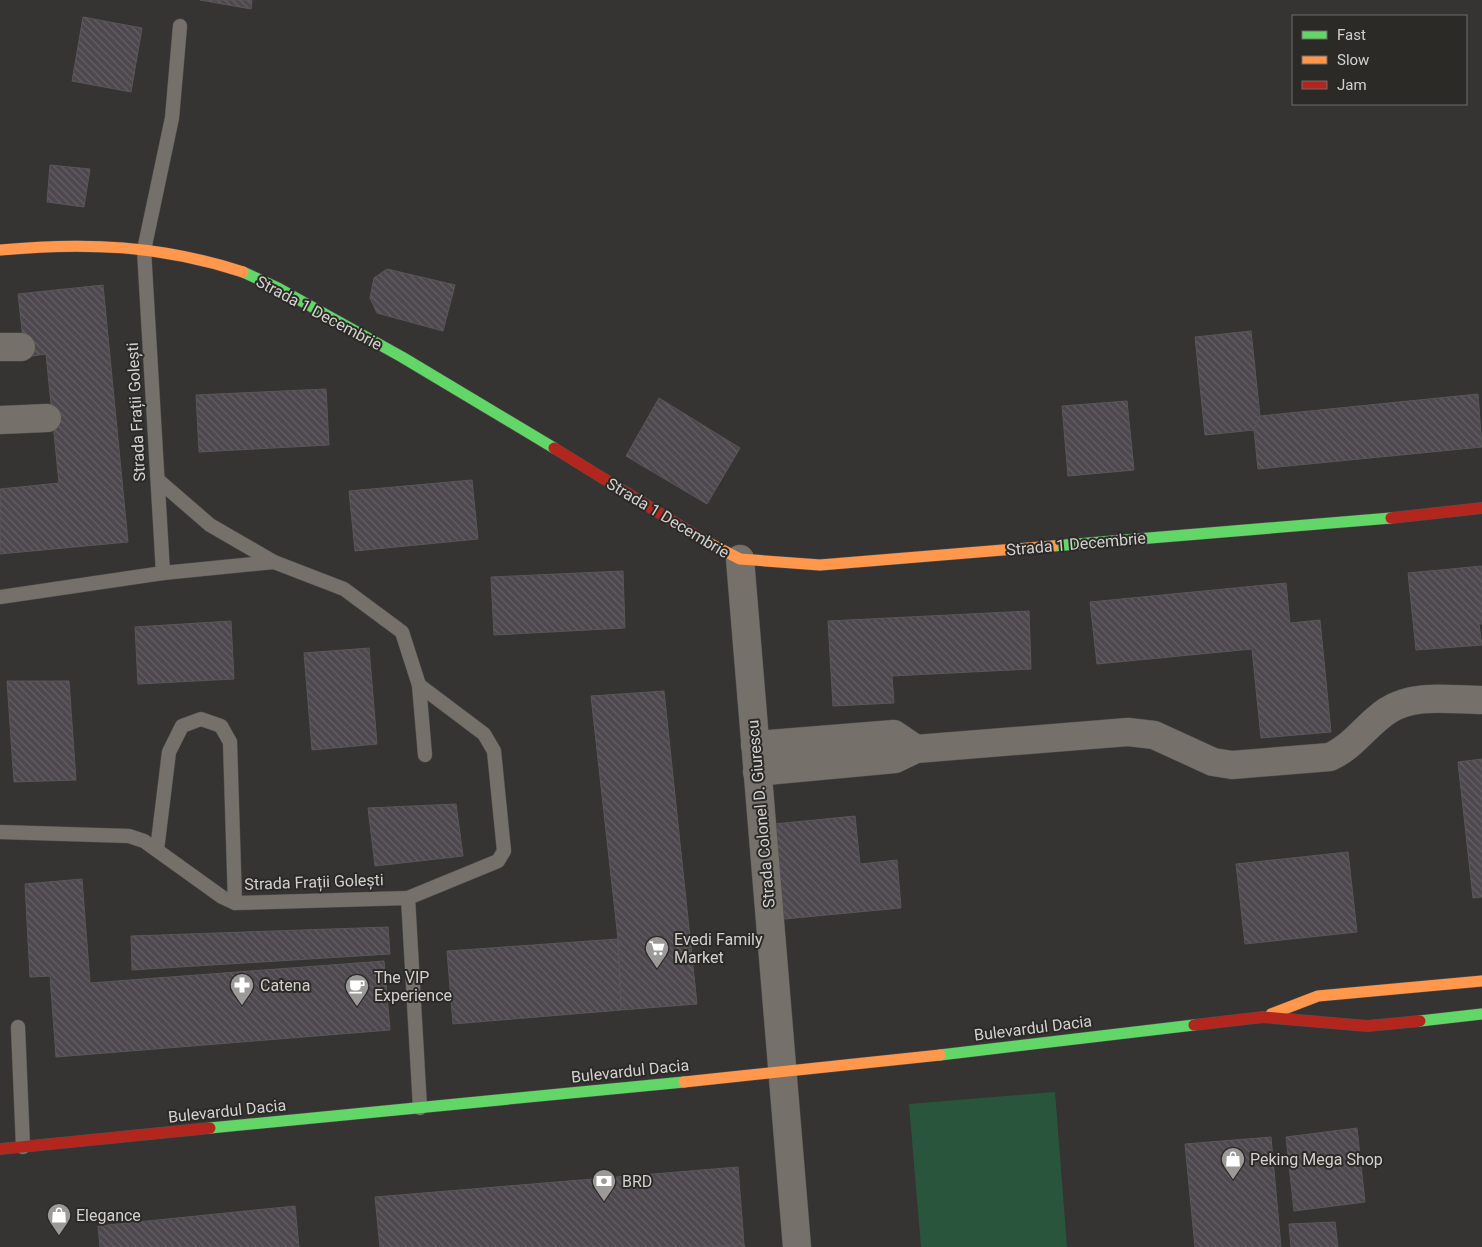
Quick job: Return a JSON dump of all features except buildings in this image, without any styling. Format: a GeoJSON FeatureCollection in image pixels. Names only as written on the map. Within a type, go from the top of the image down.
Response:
{"type":"FeatureCollection","features":[{"type":"Feature","properties":{"kind":"main road","name":"Strada 1 Decembrie"},"geometry":{"type":"LineString","coordinates":[[0,250],[49,246],[100,245],[144,250],[232,269],[264,282],[387,349],[697,537],[740,560],[820,565],[1383,519],[1482,508]]}},
{"type":"Feature","properties":{"kind":"main road","name":"Bulevardul Dacia"},"geometry":{"type":"LineString","coordinates":[[1263,1017],[1318,996],[1482,981]]}},
{"type":"Feature","properties":{"kind":"main road","name":"Bulevardul Dacia"},"geometry":{"type":"LineString","coordinates":[[0,1149],[781,1072],[1263,1017],[1366,1026],[1482,1014]]}},
{"type":"Feature","properties":{"kind":"street"},"geometry":{"type":"LineString","coordinates":[[0,420],[46,418]]}},
{"type":"Feature","properties":{"kind":"street","name":"Strada Colonel D. Giurescu"},"geometry":{"type":"LineString","coordinates":[[740,560],[797,1247]]}},
{"type":"Feature","properties":{"kind":"street"},"geometry":{"type":"LineString","coordinates":[[757,772],[895,759],[916,748],[1128,732],[1154,735],[1213,762],[1232,765],[1320,758],[1330,757],[1343,751],[1386,712],[1401,703],[1420,699],[1482,700]]}},
{"type":"Feature","properties":{"kind":"street"},"geometry":{"type":"LineString","coordinates":[[755,745],[894,734],[916,748]]}},
{"type":"Feature","properties":{"kind":"lane","name":"Strada Frații Golești"},"geometry":{"type":"LineString","coordinates":[[164,573],[144,250],[172,118],[180,26]]}},
{"type":"Feature","properties":{"kind":"lane"},"geometry":{"type":"LineString","coordinates":[[158,480],[210,525],[274,562],[344,589],[402,632],[419,685],[424,755]]}},
{"type":"Feature","properties":{"kind":"lane"},"geometry":{"type":"LineString","coordinates":[[0,598],[164,573],[274,562]]}},
{"type":"Feature","properties":{"kind":"lane"},"geometry":{"type":"LineString","coordinates":[[419,685],[484,734],[494,751],[504,851],[498,861],[408,898],[420,1108]]}},
{"type":"Feature","properties":{"kind":"lane"},"geometry":{"type":"LineString","coordinates":[[156,850],[169,752],[182,726],[201,719],[221,726],[230,742],[235,903]]}},
{"type":"Feature","properties":{"kind":"lane","name":"Strada Frații Golești"},"geometry":{"type":"LineString","coordinates":[[0,832],[129,836],[144,841],[222,897],[235,903],[408,898]]}},
{"type":"Feature","properties":{"kind":"lane"},"geometry":{"type":"LineString","coordinates":[[18,1026],[23,1147]]}},
{"type":"Feature","properties":{"kind":"green space"},"geometry":{"type":"Polygon","coordinates":[[[1055,1092],[1067,1247],[921,1247],[909,1104],[1055,1092]]]}},
{"type":"Feature","properties":{"kind":"traffic: fast"},"geometry":{"type":"LineString","coordinates":[[243,272],[278,288],[402,357],[554,448]]}},
{"type":"Feature","properties":{"kind":"traffic: fast"},"geometry":{"type":"LineString","coordinates":[[1053,546],[1391,518]]}},
{"type":"Feature","properties":{"kind":"traffic: fast"},"geometry":{"type":"LineString","coordinates":[[1420,1021],[1482,1014]]}},
{"type":"Feature","properties":{"kind":"traffic: fast"},"geometry":{"type":"LineString","coordinates":[[940,1055],[1194,1025]]}},
{"type":"Feature","properties":{"kind":"traffic: fast"},"geometry":{"type":"LineString","coordinates":[[210,1128],[684,1082]]}},
{"type":"Feature","properties":{"kind":"traffic: slow"},"geometry":{"type":"LineString","coordinates":[[0,250],[62,246],[123,248],[182,256],[243,272]]}},
{"type":"Feature","properties":{"kind":"traffic: slow"},"geometry":{"type":"LineString","coordinates":[[703,540],[740,559],[820,565],[1053,546]]}},
{"type":"Feature","properties":{"kind":"traffic: slow"},"geometry":{"type":"LineString","coordinates":[[1271,1014],[1318,996],[1482,981]]}},
{"type":"Feature","properties":{"kind":"traffic: slow"},"geometry":{"type":"LineString","coordinates":[[684,1082],[940,1055]]}},
{"type":"Feature","properties":{"kind":"traffic: jam"},"geometry":{"type":"LineString","coordinates":[[554,448],[703,540]]}},
{"type":"Feature","properties":{"kind":"traffic: jam"},"geometry":{"type":"LineString","coordinates":[[1391,518],[1482,508]]}},
{"type":"Feature","properties":{"kind":"traffic: jam"},"geometry":{"type":"LineString","coordinates":[[1194,1025],[1263,1017],[1367,1026],[1420,1021]]}},
{"type":"Feature","properties":{"kind":"traffic: jam"},"geometry":{"type":"LineString","coordinates":[[0,1149],[210,1128]]}},
{"type":"Feature","properties":{"kind":"place","name":"Evedi Family Market"},"geometry":{"type":"Point","coordinates":[657,969]}},
{"type":"Feature","properties":{"kind":"place","name":"Catena"},"geometry":{"type":"Point","coordinates":[242,1006]}},
{"type":"Feature","properties":{"kind":"place","name":"The VIP Experience"},"geometry":{"type":"Point","coordinates":[357,1007]}},
{"type":"Feature","properties":{"kind":"place","name":"Peking Mega Shop"},"geometry":{"type":"Point","coordinates":[1233,1180]}},
{"type":"Feature","properties":{"kind":"place","name":"BRD"},"geometry":{"type":"Point","coordinates":[604,1202]}},
{"type":"Feature","properties":{"kind":"place","name":"Elegance"},"geometry":{"type":"Point","coordinates":[59,1236]}}]}
